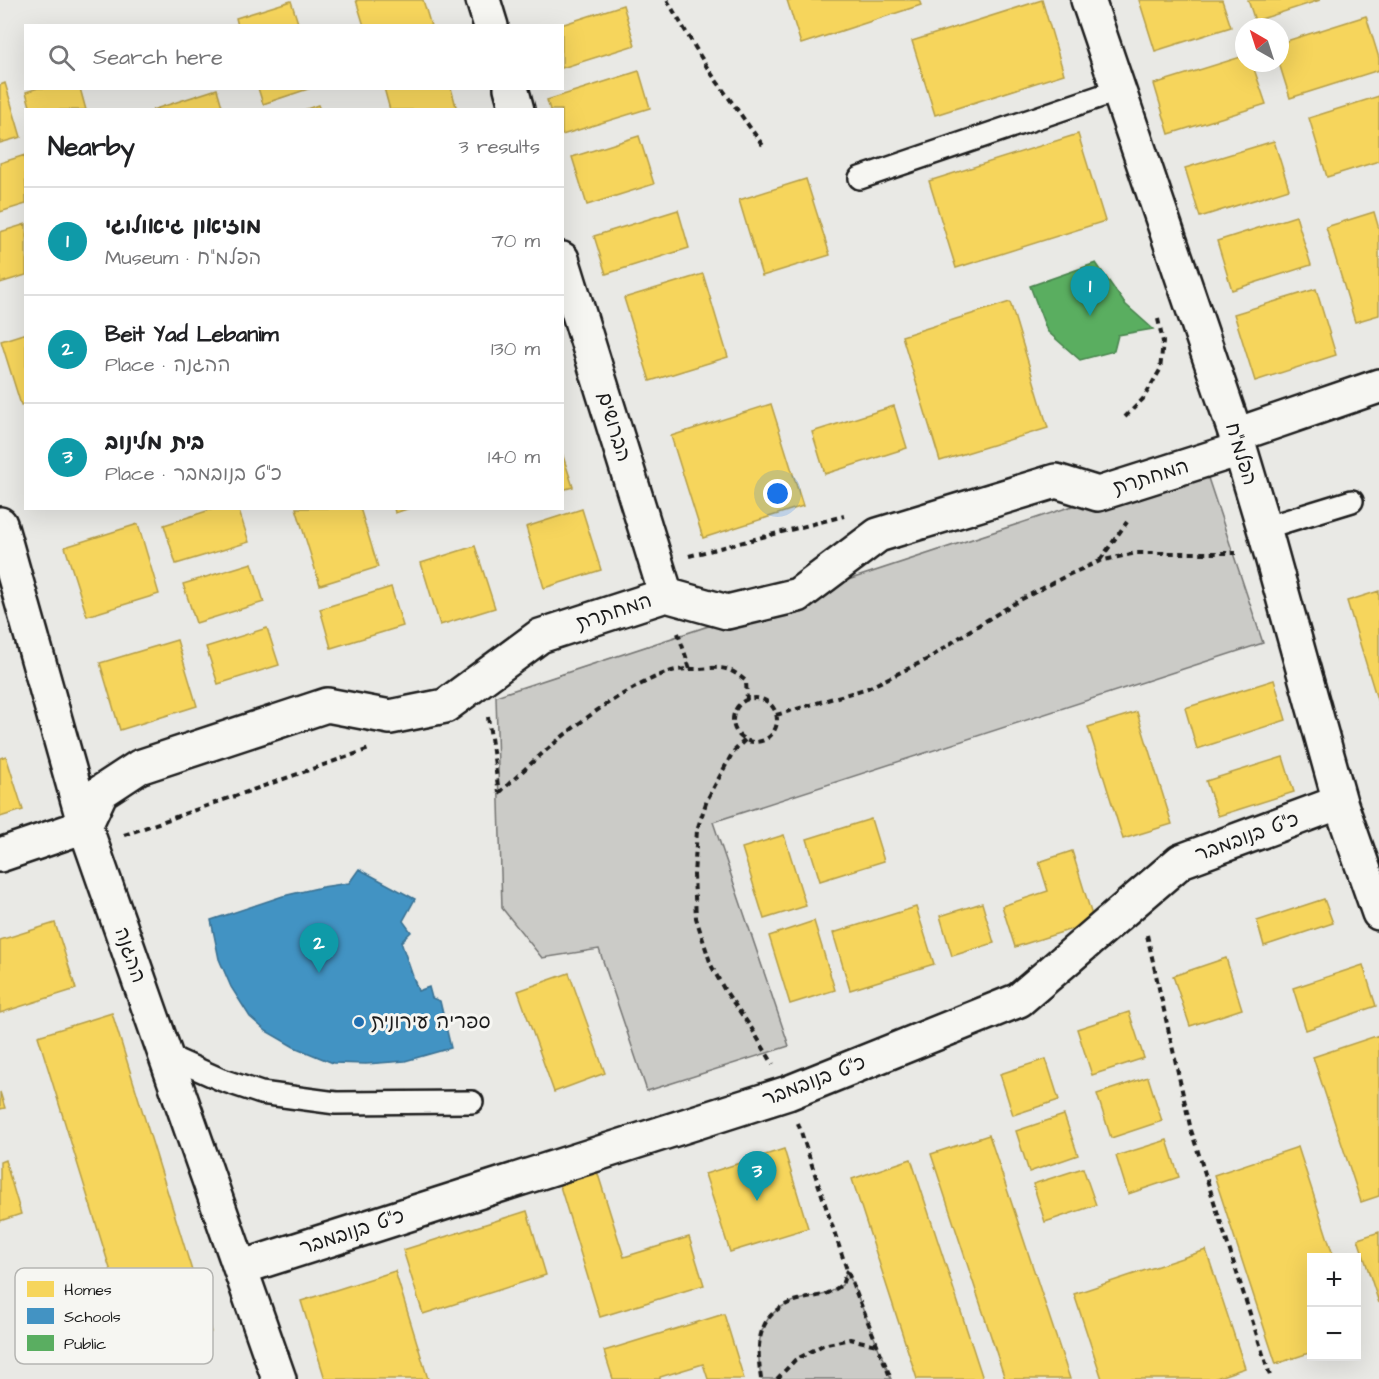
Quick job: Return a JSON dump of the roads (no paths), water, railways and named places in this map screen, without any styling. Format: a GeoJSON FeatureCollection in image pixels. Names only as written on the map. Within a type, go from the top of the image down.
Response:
{"type":"FeatureCollection","features":[{"type":"Feature","properties":{"kind":"street"},"geometry":{"type":"LineString","coordinates":[[483,0],[490,24]]}},
{"type":"Feature","properties":{"kind":"street","name":"הפלמ\"ח"},"geometry":{"type":"LineString","coordinates":[[1088,0],[1238,442],[1340,802],[1379,913]]}},
{"type":"Feature","properties":{"kind":"street"},"geometry":{"type":"LineString","coordinates":[[511,90],[516,108]]}},
{"type":"Feature","properties":{"kind":"street","name":"הברושים"},"geometry":{"type":"LineString","coordinates":[[564,265],[661,580]]}},
{"type":"Feature","properties":{"kind":"street","name":"המחתרת"},"geometry":{"type":"LineString","coordinates":[[89,836],[100,792],[139,767],[327,705],[390,717],[445,706],[540,636],[661,580],[727,612],[798,595],[878,535],[1056,481],[1098,494],[1379,386]]}},
{"type":"Feature","properties":{"kind":"street","name":"ההגנה"},"geometry":{"type":"LineString","coordinates":[[0,524],[89,836],[279,1379]]}},
{"type":"Feature","properties":{"kind":"street","name":"כ\"ט בנובמבר"},"geometry":{"type":"LineString","coordinates":[[240,1268],[788,1093],[1019,1000],[1181,861],[1340,802]]}},
{"type":"Feature","properties":{"kind":"street"},"geometry":{"type":"LineString","coordinates":[[0,855],[89,836]]}},
{"type":"Feature","properties":{"kind":"lane"},"geometry":{"type":"LineString","coordinates":[[860,178],[1119,90]]}},
{"type":"Feature","properties":{"kind":"lane"},"geometry":{"type":"LineString","coordinates":[[1266,537],[1352,501]]}},
{"type":"Feature","properties":{"kind":"lane"},"geometry":{"type":"LineString","coordinates":[[166,1055],[222,1080],[261,1093],[336,1103],[472,1102]]}},
{"type":"Feature","properties":{"kind":"place","name":"מוזיאון גיאולוגי"},"geometry":{"type":"Point","coordinates":[1090,316]}},
{"type":"Feature","properties":{"kind":"place","name":"Beit Yad Lebanim"},"geometry":{"type":"Point","coordinates":[319,973]}},
{"type":"Feature","properties":{"kind":"place","name":"ספריה עירונית"},"geometry":{"type":"Point","coordinates":[359,1022]}},
{"type":"Feature","properties":{"kind":"place","name":"בית מלינוב"},"geometry":{"type":"Point","coordinates":[757,1201]}}]}
